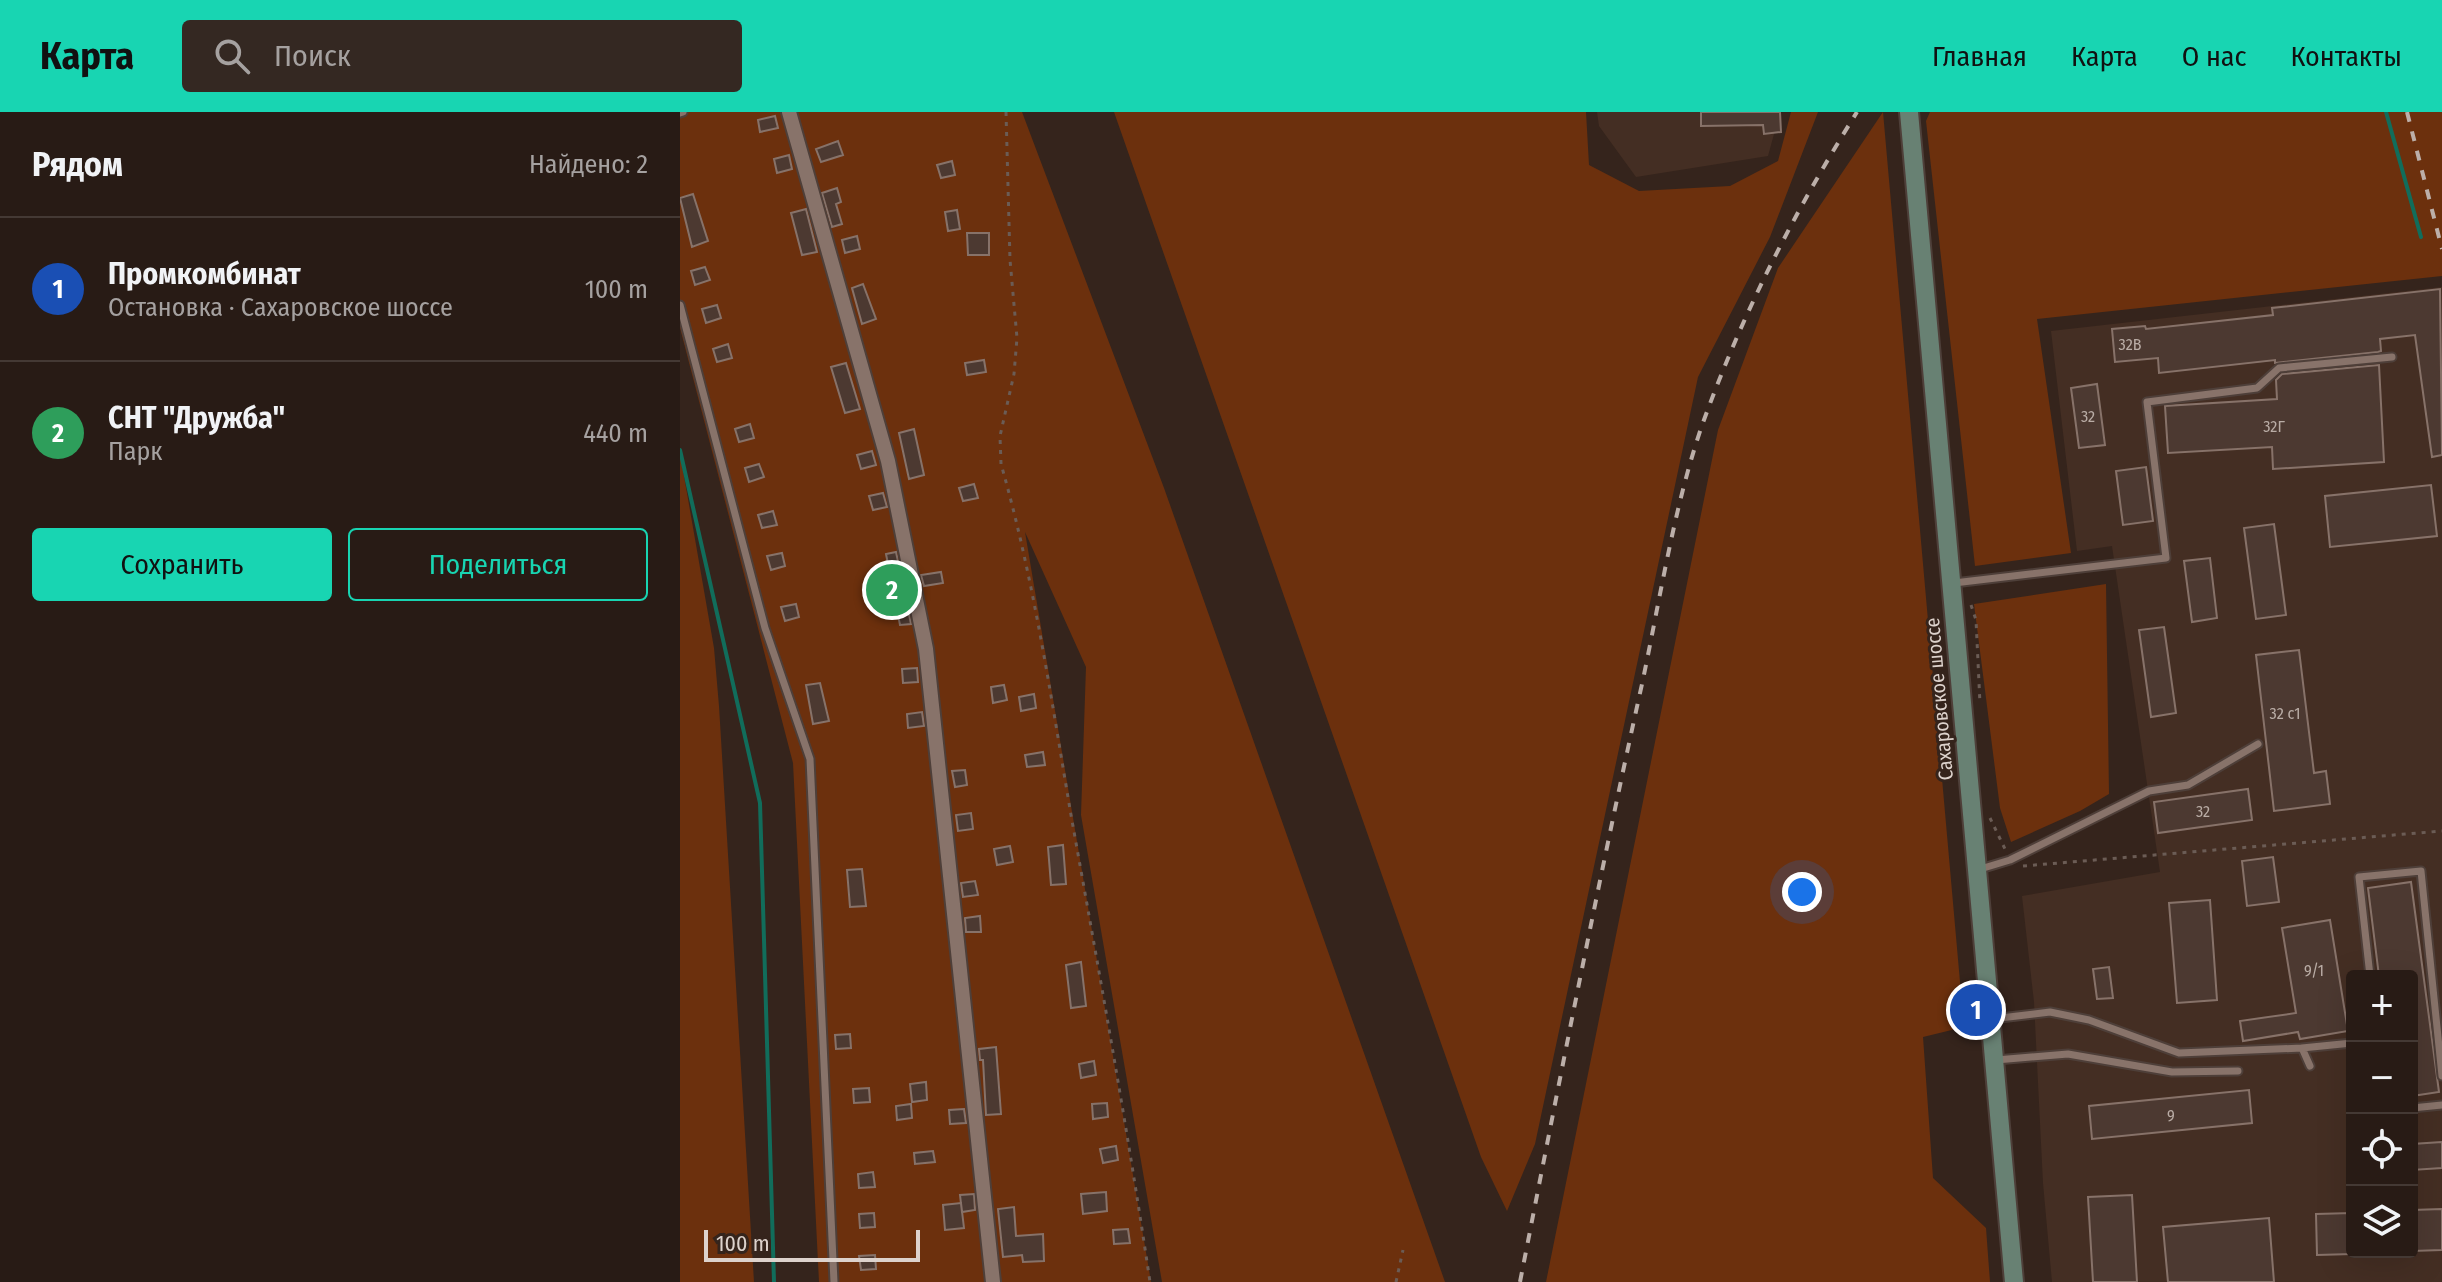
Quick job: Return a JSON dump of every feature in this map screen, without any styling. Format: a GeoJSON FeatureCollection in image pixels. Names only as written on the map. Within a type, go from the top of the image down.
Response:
{"type":"FeatureCollection","features":[{"type":"Feature","properties":{"kind":"main road","name":"Сахаровское шоссе"},"geometry":{"type":"LineString","coordinates":[[1909,112],[1958,583],[1976,870],[2014,1282]]}},
{"type":"Feature","properties":{"kind":"street"},"geometry":{"type":"LineString","coordinates":[[789,112],[888,461],[926,649],[993,1282]]}},
{"type":"Feature","properties":{"kind":"lane"},"geometry":{"type":"LineString","coordinates":[[680,305],[765,628],[810,759],[834,1282]]}},
{"type":"Feature","properties":{"kind":"lane"},"geometry":{"type":"LineString","coordinates":[[1958,583],[2166,558],[2147,402],[2257,388],[2279,368],[2392,357]]}},
{"type":"Feature","properties":{"kind":"lane"},"geometry":{"type":"LineString","coordinates":[[1976,870],[2010,860],[2149,791],[2188,785],[2258,744]]}},
{"type":"Feature","properties":{"kind":"lane"},"geometry":{"type":"LineString","coordinates":[[2369,970],[2359,877],[2421,871],[2442,1076]]}},
{"type":"Feature","properties":{"kind":"lane"},"geometry":{"type":"LineString","coordinates":[[1990,1019],[2050,1012],[2089,1020],[2179,1053],[2346,1044]]}},
{"type":"Feature","properties":{"kind":"lane"},"geometry":{"type":"LineString","coordinates":[[2302,1048],[2310,1066]]}},
{"type":"Feature","properties":{"kind":"lane"},"geometry":{"type":"LineString","coordinates":[[1994,1060],[2068,1054],[2172,1072],[2238,1071]]}},
{"type":"Feature","properties":{"kind":"lane"},"geometry":{"type":"LineString","coordinates":[[2418,1107],[2442,1105]]}},
{"type":"Feature","properties":{"kind":"path"},"geometry":{"type":"LineString","coordinates":[[1006,112],[1010,260],[1017,338],[1014,374],[1000,436],[1001,464],[1039,629],[1084,875],[1150,1282]]}},
{"type":"Feature","properties":{"kind":"path"},"geometry":{"type":"LineString","coordinates":[[1958,583],[1976,620],[1981,716]]}},
{"type":"Feature","properties":{"kind":"path"},"geometry":{"type":"LineString","coordinates":[[1987,806],[2010,860]]}},
{"type":"Feature","properties":{"kind":"path"},"geometry":{"type":"LineString","coordinates":[[2022,867],[2442,831]]}},
{"type":"Feature","properties":{"kind":"path"},"geometry":{"type":"LineString","coordinates":[[1396,1282],[1403,1250]]}},
{"type":"Feature","properties":{"kind":"shaded area"},"geometry":{"type":"Polygon","coordinates":[[[680,112],[1022,112],[1164,488],[1445,1282],[1162,1282],[1081,815],[1086,667],[1025,532],[1151,1282],[819,1282],[793,763],[680,328],[680,112]]]}},
{"type":"Feature","properties":{"kind":"shaded area"},"geometry":{"type":"Polygon","coordinates":[[[1114,112],[1586,112],[1589,165],[1639,191],[1730,186],[1778,161],[1791,112],[1818,112],[1770,237],[1698,377],[1535,1144],[1507,1211],[1481,1157],[1114,112]]]}},
{"type":"Feature","properties":{"kind":"shaded area"},"geometry":{"type":"Polygon","coordinates":[[[1597,112],[1780,112],[1768,156],[1636,177],[1599,126],[1597,112]]]}},
{"type":"Feature","properties":{"kind":"shaded area"},"geometry":{"type":"Polygon","coordinates":[[[1883,112],[1964,1027],[1923,1037],[1933,1178],[1986,1228],[1990,1282],[1546,1282],[1718,430],[1778,268],[1883,112]]]}},
{"type":"Feature","properties":{"kind":"shaded area"},"geometry":{"type":"Polygon","coordinates":[[[1930,112],[2442,112],[2442,276],[2037,319],[2071,553],[1975,566],[1926,121],[1930,112]]]}},
{"type":"Feature","properties":{"kind":"shaded area"},"geometry":{"type":"Polygon","coordinates":[[[2442,287],[2442,1282],[2052,1282],[2043,1183],[2034,1002],[2022,896],[2160,872],[2112,546],[2077,551],[2051,331],[2442,287]]]}},
{"type":"Feature","properties":{"kind":"shaded area"},"geometry":{"type":"Polygon","coordinates":[[[680,453],[714,648],[754,1282],[680,1282],[680,453]]]}},
{"type":"Feature","properties":{"kind":"shaded area"},"geometry":{"type":"Polygon","coordinates":[[[2106,584],[2109,794],[2080,811],[2011,842],[2000,808],[1974,604],[2106,584]]]}},
{"type":"Feature","properties":{"kind":"building"},"geometry":{"type":"Polygon","coordinates":[[[1701,112],[1780,112],[1781,132],[1764,134],[1763,125],[1701,126],[1701,112]]]}},
{"type":"Feature","properties":{"kind":"building"},"geometry":{"type":"Polygon","coordinates":[[[775,116],[778,128],[760,132],[758,120],[775,116]]]}},
{"type":"Feature","properties":{"kind":"building"},"geometry":{"type":"Polygon","coordinates":[[[838,141],[843,155],[821,162],[816,149],[838,141]]]}},
{"type":"Feature","properties":{"kind":"building"},"geometry":{"type":"Polygon","coordinates":[[[789,155],[792,169],[777,173],[774,159],[789,155]]]}},
{"type":"Feature","properties":{"kind":"building"},"geometry":{"type":"Polygon","coordinates":[[[952,161],[955,175],[941,178],[937,165],[952,161]]]}},
{"type":"Feature","properties":{"kind":"building"},"geometry":{"type":"Polygon","coordinates":[[[837,188],[841,202],[836,204],[842,224],[832,227],[822,193],[837,188]]]}},
{"type":"Feature","properties":{"kind":"building"},"geometry":{"type":"Polygon","coordinates":[[[693,194],[708,241],[692,247],[680,198],[693,194]]]}},
{"type":"Feature","properties":{"kind":"building"},"geometry":{"type":"Polygon","coordinates":[[[806,209],[817,252],[802,255],[791,213],[806,209]]]}},
{"type":"Feature","properties":{"kind":"building"},"geometry":{"type":"Polygon","coordinates":[[[957,210],[960,229],[948,231],[945,212],[957,210]]]}},
{"type":"Feature","properties":{"kind":"building"},"geometry":{"type":"Polygon","coordinates":[[[967,233],[989,233],[989,255],[968,255],[967,233]]]}},
{"type":"Feature","properties":{"kind":"building"},"geometry":{"type":"Polygon","coordinates":[[[857,236],[860,249],[845,253],[842,240],[857,236]]]}},
{"type":"Feature","properties":{"kind":"building"},"geometry":{"type":"Polygon","coordinates":[[[705,267],[710,280],[695,285],[691,271],[705,267]]]}},
{"type":"Feature","properties":{"kind":"building"},"geometry":{"type":"Polygon","coordinates":[[[863,284],[876,319],[862,324],[852,288],[863,284]]]}},
{"type":"Feature","properties":{"kind":"building"},"geometry":{"type":"Polygon","coordinates":[[[2440,289],[2442,455],[2432,457],[2415,335],[2380,339],[2381,351],[2378,352],[2275,363],[2275,360],[2159,373],[2158,358],[2115,362],[2112,329],[2145,326],[2146,329],[2273,315],[2272,308],[2440,289]]]}},
{"type":"Feature","properties":{"kind":"building"},"geometry":{"type":"Polygon","coordinates":[[[717,305],[721,318],[706,323],[702,309],[717,305]]]}},
{"type":"Feature","properties":{"kind":"building"},"geometry":{"type":"Polygon","coordinates":[[[728,344],[732,358],[717,362],[713,349],[728,344]]]}},
{"type":"Feature","properties":{"kind":"building"},"geometry":{"type":"Polygon","coordinates":[[[984,360],[986,372],[967,375],[965,363],[984,360]]]}},
{"type":"Feature","properties":{"kind":"building"},"geometry":{"type":"Polygon","coordinates":[[[846,363],[860,409],[845,413],[831,367],[846,363]]]}},
{"type":"Feature","properties":{"kind":"building"},"geometry":{"type":"Polygon","coordinates":[[[2379,365],[2384,462],[2273,469],[2272,447],[2168,453],[2165,406],[2277,399],[2276,380],[2282,374],[2379,365]]]}},
{"type":"Feature","properties":{"kind":"building"},"geometry":{"type":"Polygon","coordinates":[[[2097,384],[2105,445],[2079,448],[2071,388],[2097,384]]]}},
{"type":"Feature","properties":{"kind":"building"},"geometry":{"type":"Polygon","coordinates":[[[750,424],[754,438],[739,442],[735,429],[750,424]]]}},
{"type":"Feature","properties":{"kind":"building"},"geometry":{"type":"Polygon","coordinates":[[[914,429],[924,475],[909,479],[899,433],[914,429]]]}},
{"type":"Feature","properties":{"kind":"building"},"geometry":{"type":"Polygon","coordinates":[[[872,451],[876,465],[861,469],[857,455],[872,451]]]}},
{"type":"Feature","properties":{"kind":"building"},"geometry":{"type":"Polygon","coordinates":[[[759,464],[764,477],[749,482],[745,468],[759,464]]]}},
{"type":"Feature","properties":{"kind":"building"},"geometry":{"type":"Polygon","coordinates":[[[2146,467],[2153,521],[2123,525],[2116,471],[2146,467]]]}},
{"type":"Feature","properties":{"kind":"building"},"geometry":{"type":"Polygon","coordinates":[[[974,484],[978,498],[963,501],[959,488],[974,484]]]}},
{"type":"Feature","properties":{"kind":"building"},"geometry":{"type":"Polygon","coordinates":[[[2431,485],[2437,536],[2330,547],[2325,496],[2431,485]]]}},
{"type":"Feature","properties":{"kind":"building"},"geometry":{"type":"Polygon","coordinates":[[[883,493],[887,507],[873,510],[869,496],[883,493]]]}},
{"type":"Feature","properties":{"kind":"building"},"geometry":{"type":"Polygon","coordinates":[[[773,511],[777,525],[762,528],[758,515],[773,511]]]}},
{"type":"Feature","properties":{"kind":"building"},"geometry":{"type":"Polygon","coordinates":[[[2274,524],[2286,615],[2256,619],[2244,528],[2274,524]]]}},
{"type":"Feature","properties":{"kind":"building"},"geometry":{"type":"Polygon","coordinates":[[[896,552],[911,624],[900,625],[886,554],[896,552]]]}},
{"type":"Feature","properties":{"kind":"building"},"geometry":{"type":"Polygon","coordinates":[[[782,553],[785,566],[771,570],[767,556],[782,553]]]}},
{"type":"Feature","properties":{"kind":"building"},"geometry":{"type":"Polygon","coordinates":[[[2210,558],[2217,618],[2192,622],[2184,561],[2210,558]]]}},
{"type":"Feature","properties":{"kind":"building"},"geometry":{"type":"Polygon","coordinates":[[[941,572],[943,583],[924,586],[921,575],[941,572]]]}},
{"type":"Feature","properties":{"kind":"building"},"geometry":{"type":"Polygon","coordinates":[[[796,604],[799,617],[785,621],[781,607],[796,604]]]}},
{"type":"Feature","properties":{"kind":"building"},"geometry":{"type":"Polygon","coordinates":[[[2164,627],[2176,713],[2151,717],[2139,630],[2164,627]]]}},
{"type":"Feature","properties":{"kind":"building"},"geometry":{"type":"Polygon","coordinates":[[[2299,650],[2314,773],[2326,771],[2330,804],[2274,811],[2256,655],[2299,650]]]}},
{"type":"Feature","properties":{"kind":"building"},"geometry":{"type":"Polygon","coordinates":[[[917,668],[918,682],[903,683],[902,669],[917,668]]]}},
{"type":"Feature","properties":{"kind":"building"},"geometry":{"type":"Polygon","coordinates":[[[820,683],[829,721],[813,724],[806,685],[820,683]]]}},
{"type":"Feature","properties":{"kind":"building"},"geometry":{"type":"Polygon","coordinates":[[[1004,685],[1007,700],[993,703],[991,687],[1004,685]]]}},
{"type":"Feature","properties":{"kind":"building"},"geometry":{"type":"Polygon","coordinates":[[[1034,694],[1036,708],[1021,711],[1019,697],[1034,694]]]}},
{"type":"Feature","properties":{"kind":"building"},"geometry":{"type":"Polygon","coordinates":[[[922,712],[924,726],[908,728],[907,714],[922,712]]]}},
{"type":"Feature","properties":{"kind":"building"},"geometry":{"type":"Polygon","coordinates":[[[1043,752],[1045,765],[1027,767],[1025,755],[1043,752]]]}},
{"type":"Feature","properties":{"kind":"building"},"geometry":{"type":"Polygon","coordinates":[[[965,770],[967,785],[955,787],[952,771],[965,770]]]}},
{"type":"Feature","properties":{"kind":"building"},"geometry":{"type":"Polygon","coordinates":[[[2248,789],[2252,820],[2158,833],[2154,802],[2248,789]]]}},
{"type":"Feature","properties":{"kind":"building"},"geometry":{"type":"Polygon","coordinates":[[[971,813],[973,829],[958,831],[956,815],[971,813]]]}},
{"type":"Feature","properties":{"kind":"building"},"geometry":{"type":"Polygon","coordinates":[[[1063,845],[1066,884],[1051,885],[1048,847],[1063,845]]]}},
{"type":"Feature","properties":{"kind":"building"},"geometry":{"type":"Polygon","coordinates":[[[1010,846],[1013,862],[997,865],[994,849],[1010,846]]]}},
{"type":"Feature","properties":{"kind":"building"},"geometry":{"type":"Polygon","coordinates":[[[2273,857],[2279,902],[2247,906],[2242,861],[2273,857]]]}},
{"type":"Feature","properties":{"kind":"building"},"geometry":{"type":"Polygon","coordinates":[[[862,869],[866,906],[850,907],[847,870],[862,869]]]}},
{"type":"Feature","properties":{"kind":"building"},"geometry":{"type":"Polygon","coordinates":[[[975,881],[978,895],[963,897],[961,883],[975,881]]]}},
{"type":"Feature","properties":{"kind":"building"},"geometry":{"type":"Polygon","coordinates":[[[2411,882],[2439,1092],[2418,1095],[2418,970],[2378,970],[2368,888],[2411,882]]]}},
{"type":"Feature","properties":{"kind":"building"},"geometry":{"type":"Polygon","coordinates":[[[2210,900],[2217,1000],[2177,1003],[2169,903],[2210,900]]]}},
{"type":"Feature","properties":{"kind":"building"},"geometry":{"type":"Polygon","coordinates":[[[980,916],[981,932],[966,932],[965,918],[980,916]]]}},
{"type":"Feature","properties":{"kind":"building"},"geometry":{"type":"Polygon","coordinates":[[[2330,920],[2346,1031],[2300,1039],[2298,1032],[2243,1041],[2240,1021],[2296,1013],[2282,928],[2330,920]]]}},
{"type":"Feature","properties":{"kind":"building"},"geometry":{"type":"Polygon","coordinates":[[[1081,962],[1086,1006],[1071,1008],[1066,965],[1081,962]]]}},
{"type":"Feature","properties":{"kind":"building"},"geometry":{"type":"Polygon","coordinates":[[[2109,967],[2113,998],[2097,999],[2093,969],[2109,967]]]}},
{"type":"Feature","properties":{"kind":"building"},"geometry":{"type":"Polygon","coordinates":[[[850,1034],[851,1048],[836,1049],[835,1035],[850,1034]]]}},
{"type":"Feature","properties":{"kind":"building"},"geometry":{"type":"Polygon","coordinates":[[[996,1047],[1001,1114],[986,1115],[983,1060],[980,1060],[979,1049],[996,1047]]]}},
{"type":"Feature","properties":{"kind":"building"},"geometry":{"type":"Polygon","coordinates":[[[1094,1061],[1096,1075],[1081,1078],[1079,1064],[1094,1061]]]}},
{"type":"Feature","properties":{"kind":"building"},"geometry":{"type":"Polygon","coordinates":[[[926,1082],[927,1100],[912,1102],[910,1084],[926,1082]]]}},
{"type":"Feature","properties":{"kind":"building"},"geometry":{"type":"Polygon","coordinates":[[[869,1088],[870,1102],[854,1103],[853,1089],[869,1088]]]}},
{"type":"Feature","properties":{"kind":"building"},"geometry":{"type":"Polygon","coordinates":[[[2249,1090],[2252,1123],[2092,1139],[2089,1106],[2249,1090]]]}},
{"type":"Feature","properties":{"kind":"building"},"geometry":{"type":"Polygon","coordinates":[[[1107,1103],[1108,1117],[1093,1119],[1092,1104],[1107,1103]]]}},
{"type":"Feature","properties":{"kind":"building"},"geometry":{"type":"Polygon","coordinates":[[[911,1104],[912,1118],[897,1120],[896,1106],[911,1104]]]}},
{"type":"Feature","properties":{"kind":"building"},"geometry":{"type":"Polygon","coordinates":[[[964,1109],[966,1123],[950,1124],[949,1110],[964,1109]]]}},
{"type":"Feature","properties":{"kind":"building"},"geometry":{"type":"Polygon","coordinates":[[[2442,1142],[2442,1168],[2418,1170],[2418,1144],[2442,1142]]]}},
{"type":"Feature","properties":{"kind":"building"},"geometry":{"type":"Polygon","coordinates":[[[1116,1146],[1118,1160],[1103,1163],[1100,1149],[1116,1146]]]}},
{"type":"Feature","properties":{"kind":"building"},"geometry":{"type":"Polygon","coordinates":[[[933,1151],[935,1162],[915,1164],[914,1153],[933,1151]]]}},
{"type":"Feature","properties":{"kind":"building"},"geometry":{"type":"Polygon","coordinates":[[[873,1172],[875,1187],[859,1188],[858,1174],[873,1172]]]}},
{"type":"Feature","properties":{"kind":"building"},"geometry":{"type":"Polygon","coordinates":[[[1106,1192],[1107,1211],[1083,1214],[1081,1194],[1106,1192]]]}},
{"type":"Feature","properties":{"kind":"building"},"geometry":{"type":"Polygon","coordinates":[[[974,1194],[975,1210],[962,1212],[960,1195],[974,1194]]]}},
{"type":"Feature","properties":{"kind":"building"},"geometry":{"type":"Polygon","coordinates":[[[2132,1195],[2137,1282],[2093,1282],[2088,1197],[2132,1195]]]}},
{"type":"Feature","properties":{"kind":"building"},"geometry":{"type":"Polygon","coordinates":[[[961,1203],[964,1228],[945,1230],[943,1205],[961,1203]]]}},
{"type":"Feature","properties":{"kind":"building"},"geometry":{"type":"Polygon","coordinates":[[[1014,1207],[1016,1236],[1043,1234],[1044,1261],[1023,1262],[1022,1255],[1003,1257],[998,1209],[1014,1207]]]}},
{"type":"Feature","properties":{"kind":"building"},"geometry":{"type":"Polygon","coordinates":[[[2442,1209],[2442,1250],[2418,1251],[2418,1210],[2442,1209]]]}},
{"type":"Feature","properties":{"kind":"building"},"geometry":{"type":"Polygon","coordinates":[[[874,1213],[875,1227],[860,1228],[859,1214],[874,1213]]]}},
{"type":"Feature","properties":{"kind":"building"},"geometry":{"type":"Polygon","coordinates":[[[2346,1213],[2346,1254],[2317,1255],[2316,1214],[2346,1213]]]}},
{"type":"Feature","properties":{"kind":"building"},"geometry":{"type":"Polygon","coordinates":[[[2269,1218],[2274,1282],[2168,1282],[2163,1227],[2269,1218]]]}},
{"type":"Feature","properties":{"kind":"building"},"geometry":{"type":"Polygon","coordinates":[[[1128,1229],[1130,1243],[1114,1244],[1113,1230],[1128,1229]]]}},
{"type":"Feature","properties":{"kind":"building"},"geometry":{"type":"Polygon","coordinates":[[[875,1255],[876,1269],[861,1270],[859,1256],[875,1255]]]}},
{"type":"Feature","properties":{"kind":"waterway"},"geometry":{"type":"LineString","coordinates":[[2386,112],[2421,237]]}},
{"type":"Feature","properties":{"kind":"waterway"},"geometry":{"type":"LineString","coordinates":[[680,450],[760,803],[774,1282]]}},
{"type":"Feature","properties":{"kind":"railway"},"geometry":{"type":"LineString","coordinates":[[1520,1282],[1594,908],[1687,475],[1723,370],[1757,294],[1814,183],[1857,112]]}},
{"type":"Feature","properties":{"kind":"railway"},"geometry":{"type":"LineString","coordinates":[[2407,112],[2442,249]]}},
{"type":"Feature","properties":{"kind":"place","name":"СНТ \"Дружба\""},"geometry":{"type":"Point","coordinates":[892,590]}},
{"type":"Feature","properties":{"kind":"place","name":"Промкомбинат"},"geometry":{"type":"Point","coordinates":[1976,1010]}}]}
